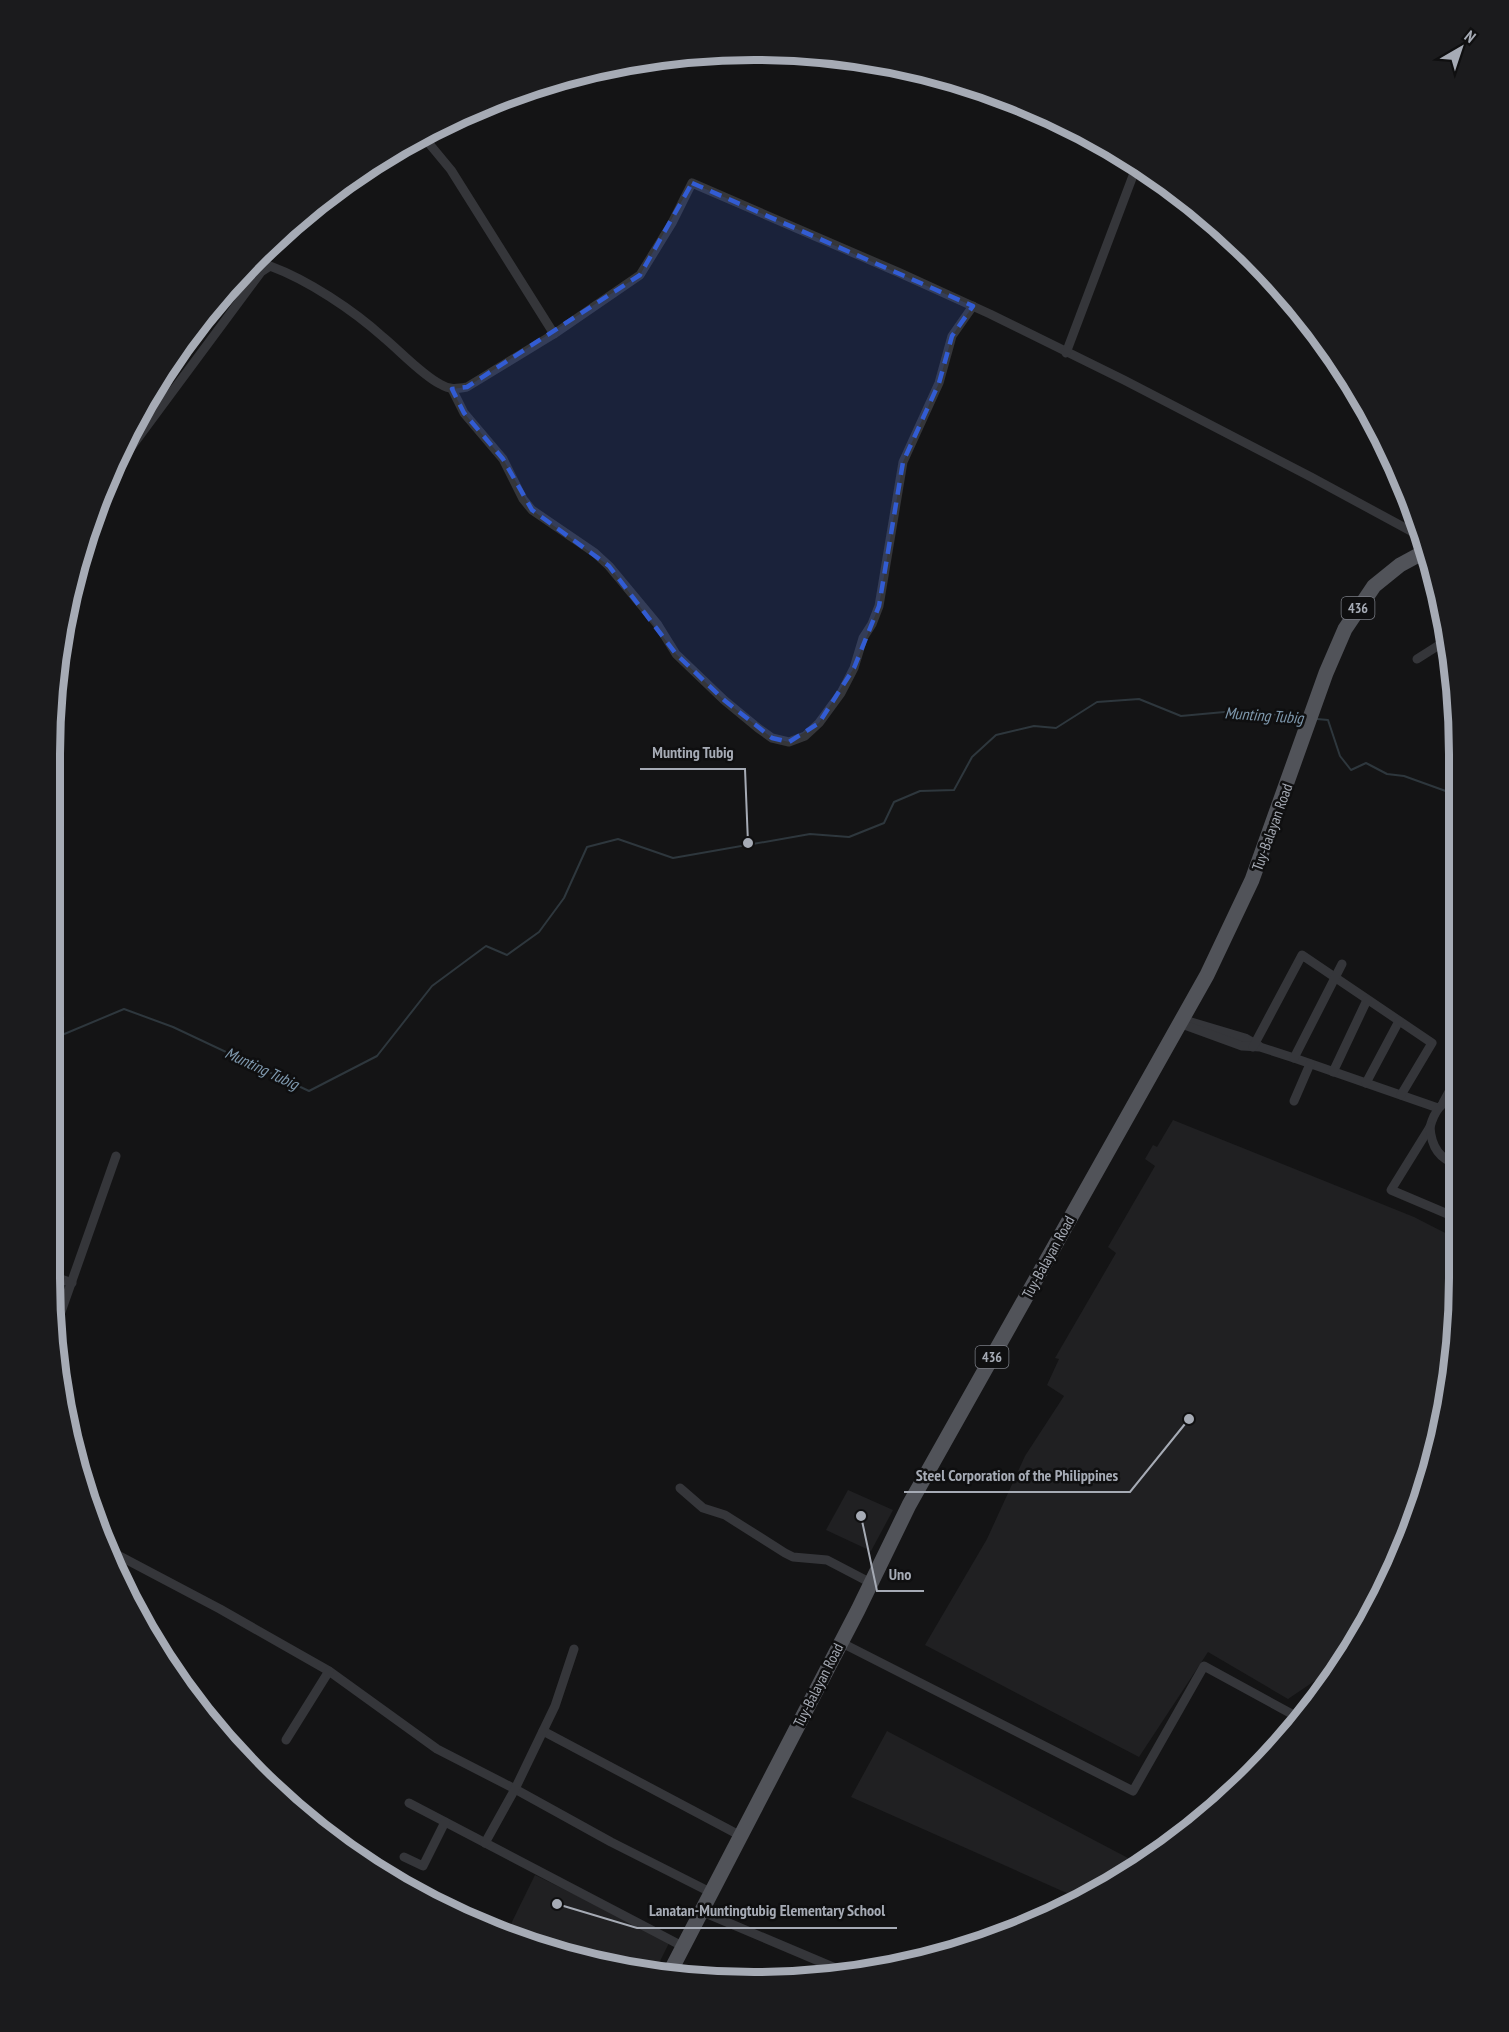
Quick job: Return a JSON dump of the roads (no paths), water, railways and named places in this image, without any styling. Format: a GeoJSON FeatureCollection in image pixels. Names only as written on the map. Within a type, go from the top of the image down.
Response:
{"type":"FeatureCollection","features":[{"type":"Feature","properties":{"kind":"main road","name":"Tuy-Balayan Road"},"geometry":{"type":"LineString","coordinates":[[673,1967],[703,1912],[909,1505],[1233,924],[1252,880],[1321,688],[1345,629],[1374,586],[1419,555]]}},
{"type":"Feature","properties":{"kind":"street"},"geometry":{"type":"LineString","coordinates":[[428,142],[451,170],[554,334]]}},
{"type":"Feature","properties":{"kind":"street"},"geometry":{"type":"LineString","coordinates":[[1066,353],[1134,173]]}},
{"type":"Feature","properties":{"kind":"street"},"geometry":{"type":"LineString","coordinates":[[134,444],[261,272],[270,266],[282,270],[344,307],[378,332],[438,383],[452,389],[467,387],[554,334],[640,275],[693,183],[973,306],[1124,380],[1412,532]]}},
{"type":"Feature","properties":{"kind":"street"},"geometry":{"type":"LineString","coordinates":[[452,389],[464,413],[503,459],[523,499],[532,510],[595,553],[609,566],[658,625],[676,654],[724,700],[758,729],[772,738],[789,742],[804,736],[819,723],[841,693],[854,668],[863,638],[879,606],[903,462],[939,382],[952,336],[973,306]]}},
{"type":"Feature","properties":{"kind":"street"},"geometry":{"type":"LineString","coordinates":[[1417,659],[1440,645]]}},
{"type":"Feature","properties":{"kind":"street"},"geometry":{"type":"LineString","coordinates":[[1256,1046],[1302,955],[1432,1043],[1401,1095]]}},
{"type":"Feature","properties":{"kind":"street"},"geometry":{"type":"LineString","coordinates":[[1294,1058],[1342,964]]}},
{"type":"Feature","properties":{"kind":"street"},"geometry":{"type":"LineString","coordinates":[[1333,1072],[1367,1000]]}},
{"type":"Feature","properties":{"kind":"street"},"geometry":{"type":"LineString","coordinates":[[1180,1021],[1242,1046],[1256,1046],[1401,1095],[1440,1106],[1449,1101]]}},
{"type":"Feature","properties":{"kind":"street"},"geometry":{"type":"LineString","coordinates":[[1366,1083],[1399,1021]]}},
{"type":"Feature","properties":{"kind":"street"},"geometry":{"type":"LineString","coordinates":[[1294,1101],[1310,1064]]}},
{"type":"Feature","properties":{"kind":"street"},"geometry":{"type":"LineString","coordinates":[[1449,1091],[1432,1117],[1430,1127],[1435,1148],[1449,1160]]}},
{"type":"Feature","properties":{"kind":"street"},"geometry":{"type":"LineString","coordinates":[[1430,1127],[1391,1190],[1449,1215]]}},
{"type":"Feature","properties":{"kind":"street"},"geometry":{"type":"LineString","coordinates":[[61,1313],[116,1156]]}},
{"type":"Feature","properties":{"kind":"street"},"geometry":{"type":"LineString","coordinates":[[60,1279],[72,1283]]}},
{"type":"Feature","properties":{"kind":"street"},"geometry":{"type":"LineString","coordinates":[[680,1488],[703,1508],[732,1519],[784,1553],[793,1557],[827,1560],[871,1583]]}},
{"type":"Feature","properties":{"kind":"street"},"geometry":{"type":"LineString","coordinates":[[119,1556],[220,1609],[329,1671],[437,1749],[712,1893]]}},
{"type":"Feature","properties":{"kind":"street"},"geometry":{"type":"LineString","coordinates":[[840,1642],[1133,1791],[1204,1666],[1293,1715]]}},
{"type":"Feature","properties":{"kind":"street"},"geometry":{"type":"LineString","coordinates":[[485,1843],[515,1789],[555,1706],[574,1649]]}},
{"type":"Feature","properties":{"kind":"street"},"geometry":{"type":"LineString","coordinates":[[286,1740],[329,1671]]}},
{"type":"Feature","properties":{"kind":"street"},"geometry":{"type":"LineString","coordinates":[[543,1731],[741,1836]]}},
{"type":"Feature","properties":{"kind":"street"},"geometry":{"type":"LineString","coordinates":[[409,1803],[684,1947]]}},
{"type":"Feature","properties":{"kind":"street"},"geometry":{"type":"LineString","coordinates":[[404,1857],[423,1866],[445,1822]]}},
{"type":"Feature","properties":{"kind":"street"},"geometry":{"type":"LineString","coordinates":[[703,1912],[833,1967]]}},
{"type":"Feature","properties":{"kind":"waterway","name":"Munting Tubig"},"geometry":{"type":"LineString","coordinates":[[60,1036],[124,1009],[173,1027],[309,1091],[377,1056],[432,986],[486,946],[507,955],[539,932],[564,898],[587,847],[618,839],[673,858],[810,834],[849,837],[884,823],[894,802],[920,791],[954,790],[972,757],[996,735],[1034,726],[1056,728],[1097,702],[1139,699],[1181,716],[1235,711],[1303,717]]}},
{"type":"Feature","properties":{"kind":"waterway","name":"Munting Tubig"},"geometry":{"type":"LineString","coordinates":[[1317,719],[1328,720],[1340,756],[1351,770],[1366,763],[1387,774],[1404,776],[1449,792]]}},
{"type":"Feature","properties":{"kind":"place","name":"Munting Tubig"},"geometry":{"type":"Point","coordinates":[748,843]}},
{"type":"Feature","properties":{"kind":"place","name":"Steel Corporation of the Philippines"},"geometry":{"type":"Point","coordinates":[1189,1419]}},
{"type":"Feature","properties":{"kind":"place","name":"Uno"},"geometry":{"type":"Point","coordinates":[861,1516]}},
{"type":"Feature","properties":{"kind":"place","name":"Lanatan-Muntingtubig Elementary School"},"geometry":{"type":"Point","coordinates":[557,1904]}}]}
